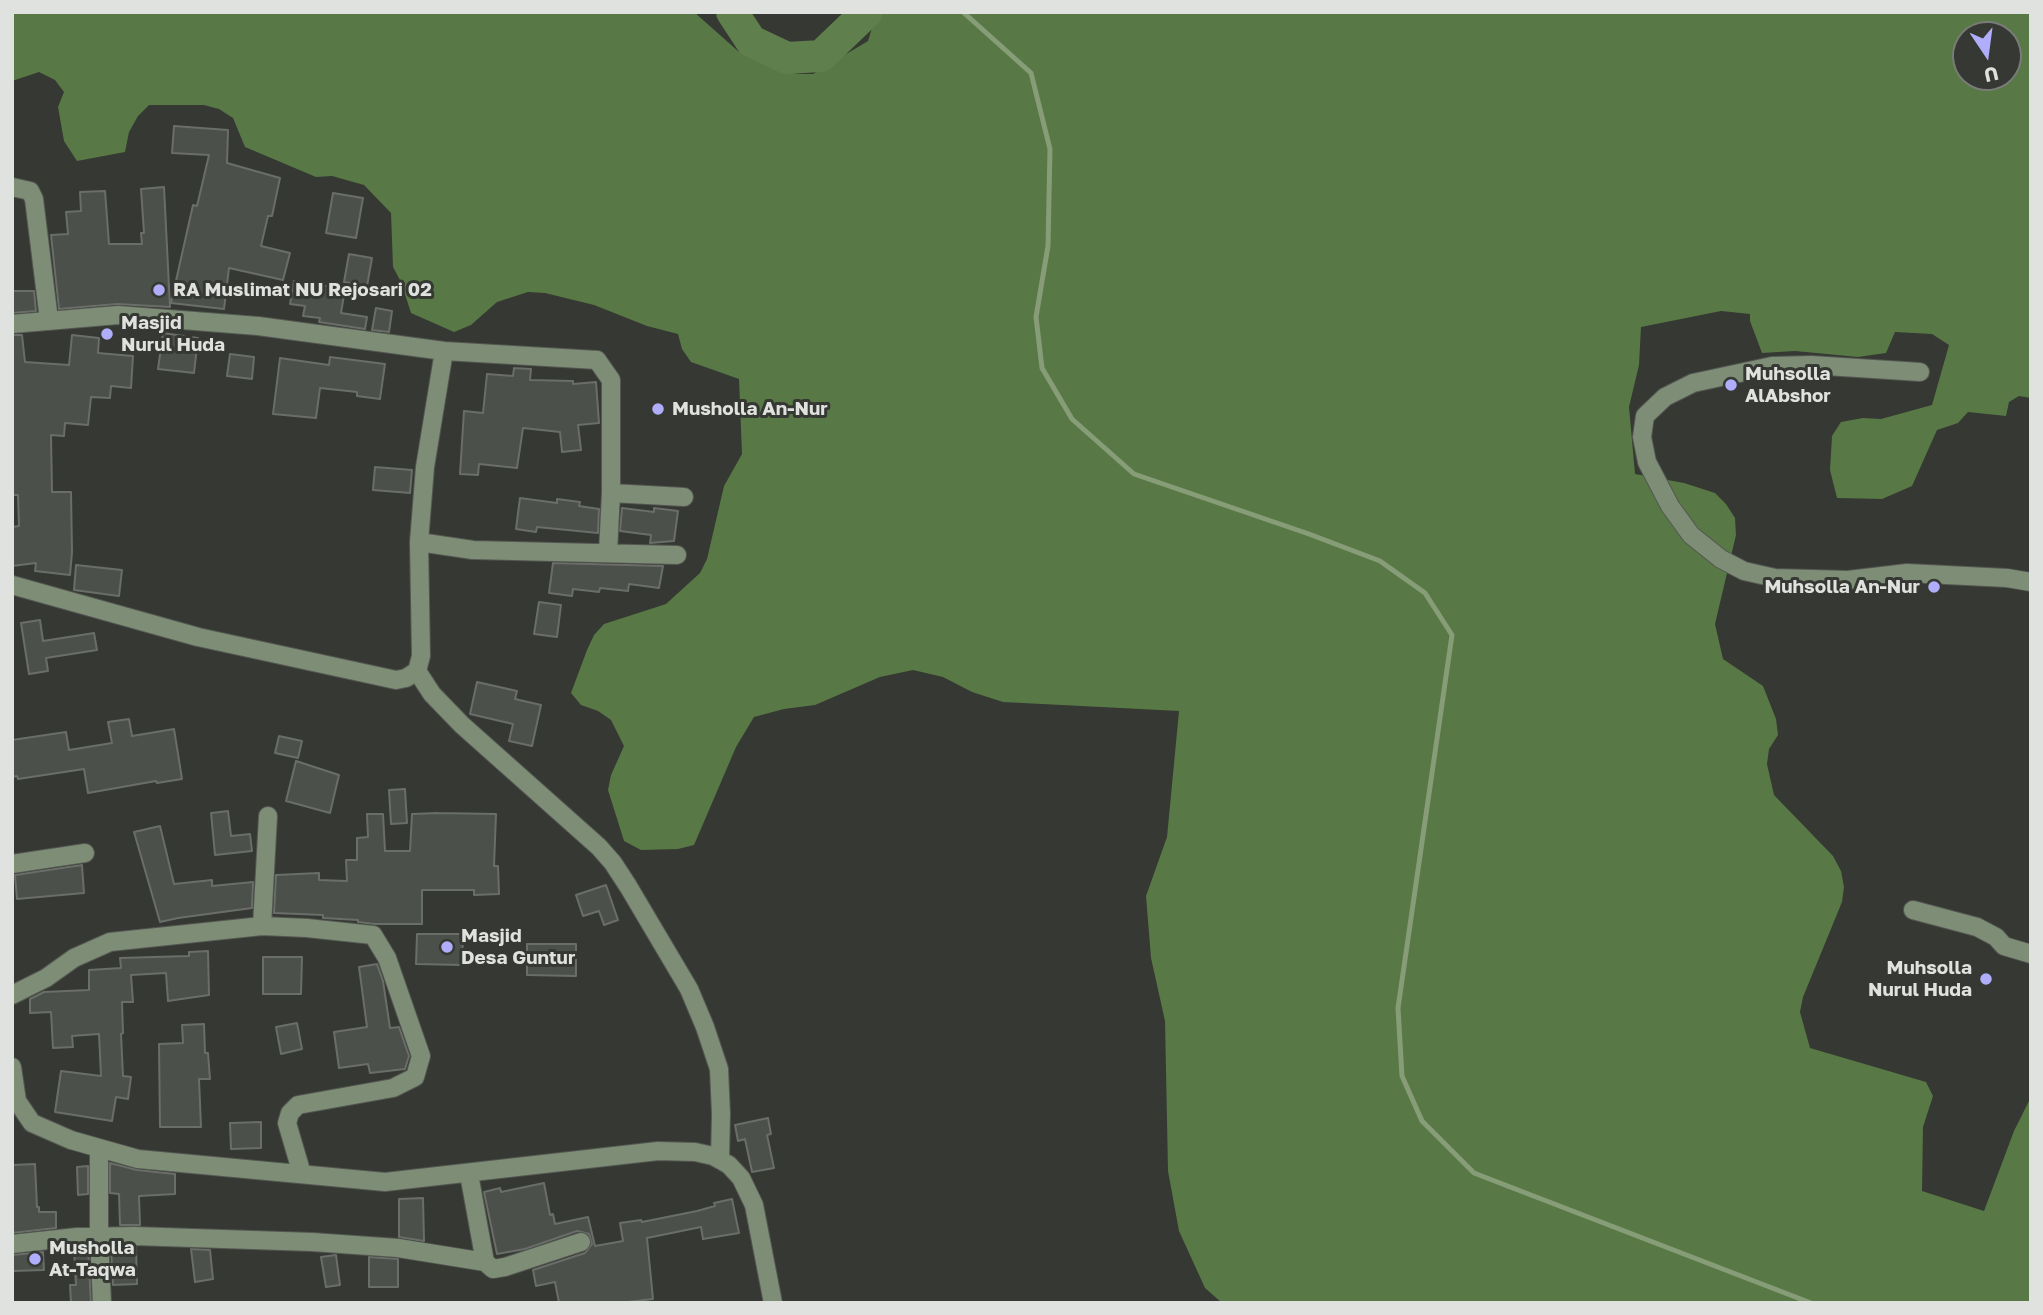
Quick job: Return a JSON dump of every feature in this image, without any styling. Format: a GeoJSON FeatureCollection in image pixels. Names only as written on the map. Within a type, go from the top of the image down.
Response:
{"type":"FeatureCollection","features":[{"type":"Feature","properties":{"kind":"street"},"geometry":{"type":"LineString","coordinates":[[12,187],[30,191],[34,199],[49,320]]}},
{"type":"Feature","properties":{"kind":"street"},"geometry":{"type":"LineString","coordinates":[[12,324],[118,315],[258,326],[444,351],[597,360],[611,380],[608,552]]}},
{"type":"Feature","properties":{"kind":"street"},"geometry":{"type":"LineString","coordinates":[[12,585],[198,637],[396,680],[406,678],[417,671],[421,656],[419,542],[425,467],[444,351]]}},
{"type":"Feature","properties":{"kind":"street"},"geometry":{"type":"LineString","coordinates":[[1920,372],[1811,365],[1772,366],[1693,383],[1665,397],[1645,415],[1642,437],[1647,462],[1670,506],[1691,535],[1721,559],[1744,571],[1775,578],[1848,580],[1907,573],[2007,578],[2031,582]]}},
{"type":"Feature","properties":{"kind":"street"},"geometry":{"type":"LineString","coordinates":[[611,493],[684,497]]}},
{"type":"Feature","properties":{"kind":"street"},"geometry":{"type":"LineString","coordinates":[[419,542],[473,550],[677,555]]}},
{"type":"Feature","properties":{"kind":"street"},"geometry":{"type":"LineString","coordinates":[[417,671],[432,694],[462,725],[599,847],[628,886],[689,989],[705,1027],[719,1069],[720,1160]]}},
{"type":"Feature","properties":{"kind":"street"},"geometry":{"type":"LineString","coordinates":[[262,926],[268,816]]}},
{"type":"Feature","properties":{"kind":"street"},"geometry":{"type":"LineString","coordinates":[[12,863],[85,853]]}},
{"type":"Feature","properties":{"kind":"street"},"geometry":{"type":"LineString","coordinates":[[1913,911],[1978,927],[1997,937],[2004,946],[2031,954]]}},
{"type":"Feature","properties":{"kind":"street"},"geometry":{"type":"LineString","coordinates":[[12,995],[46,978],[74,957],[110,942],[262,926],[373,935],[387,958],[401,992],[421,1056],[415,1077],[393,1088],[298,1105],[290,1113],[287,1123],[302,1174]]}},
{"type":"Feature","properties":{"kind":"street"},"geometry":{"type":"LineString","coordinates":[[12,1067],[14,1102],[32,1123],[71,1140],[138,1158],[385,1182],[658,1151],[695,1152],[729,1165],[741,1178],[754,1205],[773,1303]]}},
{"type":"Feature","properties":{"kind":"street"},"geometry":{"type":"LineString","coordinates":[[99,1148],[102,1303]]}},
{"type":"Feature","properties":{"kind":"street"},"geometry":{"type":"LineString","coordinates":[[469,1174],[485,1262]]}},
{"type":"Feature","properties":{"kind":"street"},"geometry":{"type":"LineString","coordinates":[[12,1244],[99,1237],[312,1242],[398,1248],[485,1262],[493,1269],[505,1268],[581,1242]]}},
{"type":"Feature","properties":{"kind":"green space"},"geometry":{"type":"Polygon","coordinates":[[[12,12],[694,12],[738,51],[783,71],[813,74],[868,41],[877,12],[2031,12],[2031,398],[2019,396],[2009,402],[2006,416],[1968,412],[1958,423],[1937,430],[1912,486],[1882,499],[1837,498],[1830,470],[1832,436],[1841,422],[1863,418],[1881,419],[1932,405],[1949,345],[1932,334],[1895,332],[1886,353],[1858,357],[1795,351],[1762,353],[1750,314],[1721,311],[1641,327],[1639,365],[1629,407],[1635,474],[1684,483],[1715,493],[1735,518],[1736,535],[1715,624],[1723,659],[1763,686],[1776,719],[1778,735],[1769,749],[1767,764],[1774,795],[1833,856],[1841,871],[1844,887],[1842,902],[1803,997],[1800,1012],[1810,1048],[1926,1082],[1933,1096],[1923,1127],[1922,1191],[1984,1211],[2014,1131],[2031,1097],[2031,1303],[1222,1303],[1205,1288],[1179,1231],[1168,1171],[1165,1021],[1151,958],[1146,896],[1167,837],[1179,711],[1003,702],[972,692],[943,677],[913,670],[880,677],[815,705],[754,717],[736,747],[694,845],[678,849],[641,850],[624,841],[608,790],[611,775],[624,746],[611,720],[598,711],[581,705],[571,693],[594,635],[604,624],[666,604],[700,573],[707,559],[724,486],[742,454],[739,379],[691,362],[682,349],[678,334],[647,326],[594,305],[545,293],[528,292],[497,302],[471,325],[454,332],[411,313],[393,267],[391,213],[364,185],[332,176],[316,177],[245,147],[233,118],[219,109],[204,105],[149,105],[138,116],[129,132],[125,152],[77,161],[64,141],[58,107],[64,92],[55,80],[39,72],[12,81],[12,12]]]}},
{"type":"Feature","properties":{"kind":"building"},"geometry":{"type":"Polygon","coordinates":[[[174,126],[228,130],[227,163],[280,178],[272,216],[268,216],[261,246],[290,253],[283,280],[229,268],[224,309],[171,303],[193,205],[197,206],[209,155],[172,153],[174,126]]]}},
{"type":"Feature","properties":{"kind":"building"},"geometry":{"type":"Polygon","coordinates":[[[164,187],[170,307],[117,304],[59,309],[51,235],[68,234],[66,212],[81,211],[80,192],[105,191],[109,244],[142,244],[141,233],[144,233],[141,189],[164,187]]]}},
{"type":"Feature","properties":{"kind":"building"},"geometry":{"type":"Polygon","coordinates":[[[333,193],[363,198],[356,238],[326,233],[333,193]]]}},
{"type":"Feature","properties":{"kind":"building"},"geometry":{"type":"Polygon","coordinates":[[[349,254],[372,258],[367,286],[344,282],[349,254]]]}},
{"type":"Feature","properties":{"kind":"building"},"geometry":{"type":"Polygon","coordinates":[[[294,281],[345,289],[341,313],[367,317],[365,329],[319,322],[320,318],[303,316],[305,306],[290,304],[294,281]]]}},
{"type":"Feature","properties":{"kind":"building"},"geometry":{"type":"Polygon","coordinates":[[[12,291],[34,291],[36,311],[12,313],[12,291]]]}},
{"type":"Feature","properties":{"kind":"building"},"geometry":{"type":"Polygon","coordinates":[[[376,308],[392,311],[389,332],[372,330],[376,308]]]}},
{"type":"Feature","properties":{"kind":"building"},"geometry":{"type":"Polygon","coordinates":[[[163,333],[198,338],[194,373],[158,369],[163,333]]]}},
{"type":"Feature","properties":{"kind":"building"},"geometry":{"type":"Polygon","coordinates":[[[12,335],[22,335],[25,362],[69,365],[72,335],[99,338],[98,353],[133,356],[131,388],[111,386],[110,398],[91,397],[88,425],[65,423],[64,436],[51,435],[52,492],[71,492],[70,575],[35,571],[36,563],[12,566],[12,527],[19,526],[18,495],[12,495],[12,335]]]}},
{"type":"Feature","properties":{"kind":"building"},"geometry":{"type":"Polygon","coordinates":[[[230,354],[254,357],[252,379],[227,376],[230,354]]]}},
{"type":"Feature","properties":{"kind":"building"},"geometry":{"type":"Polygon","coordinates":[[[330,357],[385,364],[380,399],[357,396],[357,392],[320,388],[316,418],[273,414],[280,358],[329,365],[330,357]]]}},
{"type":"Feature","properties":{"kind":"building"},"geometry":{"type":"Polygon","coordinates":[[[514,368],[531,369],[530,380],[573,381],[573,384],[596,382],[599,423],[578,425],[581,450],[562,452],[560,432],[523,428],[517,468],[479,464],[478,475],[460,474],[464,411],[483,413],[487,374],[513,376],[514,368]]]}},
{"type":"Feature","properties":{"kind":"building"},"geometry":{"type":"Polygon","coordinates":[[[375,467],[412,470],[410,493],[373,490],[375,467]]]}},
{"type":"Feature","properties":{"kind":"building"},"geometry":{"type":"Polygon","coordinates":[[[520,498],[557,503],[557,499],[580,502],[579,506],[599,509],[598,533],[537,527],[536,532],[516,529],[520,498]]]}},
{"type":"Feature","properties":{"kind":"building"},"geometry":{"type":"Polygon","coordinates":[[[622,508],[654,512],[654,508],[678,511],[674,541],[650,543],[651,535],[620,531],[622,508]]]}},
{"type":"Feature","properties":{"kind":"building"},"geometry":{"type":"Polygon","coordinates":[[[553,563],[663,566],[659,588],[629,584],[628,591],[573,589],[572,596],[549,593],[553,563]]]}},
{"type":"Feature","properties":{"kind":"building"},"geometry":{"type":"Polygon","coordinates":[[[76,565],[122,570],[119,596],[74,590],[76,565]]]}},
{"type":"Feature","properties":{"kind":"building"},"geometry":{"type":"Polygon","coordinates":[[[539,602],[561,605],[557,637],[534,634],[539,602]]]}},
{"type":"Feature","properties":{"kind":"building"},"geometry":{"type":"Polygon","coordinates":[[[40,620],[43,641],[94,633],[97,650],[46,658],[48,671],[29,674],[21,623],[40,620]]]}},
{"type":"Feature","properties":{"kind":"building"},"geometry":{"type":"Polygon","coordinates":[[[477,682],[517,691],[515,699],[541,705],[532,746],[509,741],[513,724],[470,714],[477,682]]]}},
{"type":"Feature","properties":{"kind":"building"},"geometry":{"type":"Polygon","coordinates":[[[129,719],[132,736],[174,729],[182,779],[88,793],[84,769],[18,779],[17,776],[12,777],[12,740],[66,732],[69,750],[112,743],[108,722],[129,719]]]}},
{"type":"Feature","properties":{"kind":"building"},"geometry":{"type":"Polygon","coordinates":[[[279,736],[302,741],[298,758],[275,753],[279,736]]]}},
{"type":"Feature","properties":{"kind":"building"},"geometry":{"type":"Polygon","coordinates":[[[296,761],[339,775],[330,813],[286,801],[296,761]]]}},
{"type":"Feature","properties":{"kind":"building"},"geometry":{"type":"Polygon","coordinates":[[[405,789],[407,823],[391,824],[389,790],[405,789]]]}},
{"type":"Feature","properties":{"kind":"building"},"geometry":{"type":"Polygon","coordinates":[[[228,811],[231,836],[250,834],[252,851],[215,855],[211,813],[228,811]]]}},
{"type":"Feature","properties":{"kind":"building"},"geometry":{"type":"Polygon","coordinates":[[[367,814],[383,814],[385,851],[410,851],[412,814],[496,814],[494,866],[498,866],[499,894],[474,895],[474,890],[422,890],[422,924],[375,924],[323,918],[323,915],[274,913],[276,875],[319,873],[319,880],[347,881],[346,860],[357,860],[357,838],[368,837],[367,814]]]}},
{"type":"Feature","properties":{"kind":"building"},"geometry":{"type":"Polygon","coordinates":[[[160,826],[174,884],[212,880],[212,886],[253,882],[252,908],[160,922],[134,832],[160,826]]]}},
{"type":"Feature","properties":{"kind":"building"},"geometry":{"type":"Polygon","coordinates":[[[82,865],[84,893],[17,899],[15,875],[82,865]]]}},
{"type":"Feature","properties":{"kind":"building"},"geometry":{"type":"Polygon","coordinates":[[[606,885],[618,920],[604,925],[599,911],[583,916],[576,895],[606,885]]]}},
{"type":"Feature","properties":{"kind":"building"},"geometry":{"type":"Polygon","coordinates":[[[417,934],[463,934],[462,965],[416,964],[417,934]]]}},
{"type":"Feature","properties":{"kind":"building"},"geometry":{"type":"Polygon","coordinates":[[[527,944],[576,944],[576,976],[527,975],[527,944]]]}},
{"type":"Feature","properties":{"kind":"building"},"geometry":{"type":"Polygon","coordinates":[[[208,951],[209,995],[168,1001],[166,973],[131,975],[133,1002],[122,1002],[121,1034],[123,1076],[131,1077],[128,1099],[116,1097],[112,1121],[55,1112],[61,1071],[101,1076],[99,1034],[72,1036],[73,1047],[53,1048],[51,1012],[30,1013],[30,999],[44,992],[89,990],[89,970],[121,968],[120,958],[189,956],[189,952],[208,951]]]}},
{"type":"Feature","properties":{"kind":"building"},"geometry":{"type":"Polygon","coordinates":[[[263,957],[302,957],[301,994],[263,994],[263,957]]]}},
{"type":"Feature","properties":{"kind":"building"},"geometry":{"type":"Polygon","coordinates":[[[377,964],[383,981],[390,1028],[399,1027],[409,1056],[405,1069],[370,1073],[368,1064],[339,1068],[334,1032],[367,1027],[359,967],[377,964]]]}},
{"type":"Feature","properties":{"kind":"building"},"geometry":{"type":"Polygon","coordinates":[[[297,1023],[302,1049],[281,1054],[276,1027],[297,1023]]]}},
{"type":"Feature","properties":{"kind":"building"},"geometry":{"type":"Polygon","coordinates":[[[204,1024],[205,1053],[208,1053],[210,1079],[199,1079],[201,1127],[160,1127],[159,1044],[183,1043],[182,1025],[204,1024]]]}},
{"type":"Feature","properties":{"kind":"building"},"geometry":{"type":"Polygon","coordinates":[[[768,1118],[771,1134],[767,1135],[774,1168],[752,1172],[745,1139],[738,1141],[735,1125],[768,1118]]]}},
{"type":"Feature","properties":{"kind":"building"},"geometry":{"type":"Polygon","coordinates":[[[261,1122],[261,1148],[231,1149],[230,1123],[261,1122]]]}},
{"type":"Feature","properties":{"kind":"building"},"geometry":{"type":"Polygon","coordinates":[[[110,1163],[137,1170],[175,1174],[175,1194],[139,1196],[140,1225],[120,1225],[119,1194],[110,1193],[110,1163]]]}},
{"type":"Feature","properties":{"kind":"building"},"geometry":{"type":"Polygon","coordinates":[[[35,1164],[37,1207],[39,1212],[56,1212],[56,1228],[12,1233],[12,1165],[35,1164]]]}},
{"type":"Feature","properties":{"kind":"building"},"geometry":{"type":"Polygon","coordinates":[[[88,1166],[88,1194],[78,1195],[77,1167],[88,1166]]]}},
{"type":"Feature","properties":{"kind":"building"},"geometry":{"type":"Polygon","coordinates":[[[544,1183],[550,1215],[553,1214],[555,1224],[588,1217],[595,1246],[623,1241],[620,1223],[642,1222],[697,1211],[732,1199],[739,1233],[703,1239],[701,1227],[647,1238],[653,1299],[619,1303],[559,1303],[555,1282],[536,1286],[533,1270],[585,1253],[592,1244],[589,1234],[577,1231],[525,1249],[497,1254],[484,1192],[500,1188],[501,1192],[544,1183]]]}},
{"type":"Feature","properties":{"kind":"building"},"geometry":{"type":"Polygon","coordinates":[[[423,1198],[424,1241],[399,1237],[399,1199],[423,1198]]]}},
{"type":"Feature","properties":{"kind":"building"},"geometry":{"type":"Polygon","coordinates":[[[136,1247],[137,1284],[113,1285],[111,1248],[136,1247]]]}},
{"type":"Feature","properties":{"kind":"building"},"geometry":{"type":"Polygon","coordinates":[[[88,1248],[91,1303],[71,1303],[70,1285],[76,1285],[74,1249],[88,1248]]]}},
{"type":"Feature","properties":{"kind":"building"},"geometry":{"type":"Polygon","coordinates":[[[191,1249],[210,1250],[213,1279],[195,1282],[191,1249]]]}},
{"type":"Feature","properties":{"kind":"building"},"geometry":{"type":"Polygon","coordinates":[[[43,1252],[44,1270],[12,1271],[12,1255],[43,1252]]]}},
{"type":"Feature","properties":{"kind":"building"},"geometry":{"type":"Polygon","coordinates":[[[336,1255],[340,1285],[326,1287],[321,1257],[336,1255]]]}},
{"type":"Feature","properties":{"kind":"building"},"geometry":{"type":"Polygon","coordinates":[[[369,1257],[398,1259],[398,1287],[369,1287],[369,1257]]]}},
{"type":"Feature","properties":{"kind":"waterway"},"geometry":{"type":"LineString","coordinates":[[732,12],[751,41],[787,58],[821,56],[867,12]]}},
{"type":"Feature","properties":{"kind":"waterway"},"geometry":{"type":"LineString","coordinates":[[963,12],[1031,73],[1050,149],[1048,246],[1036,317],[1042,368],[1072,419],[1134,474],[1380,561],[1425,593],[1452,635],[1398,1008],[1402,1076],[1422,1121],[1474,1173],[1811,1303]]}},
{"type":"Feature","properties":{"kind":"place","name":"RA Muslimat NU Rejosari 02"},"geometry":{"type":"Point","coordinates":[159,290]}},
{"type":"Feature","properties":{"kind":"place","name":"Masjid Nurul Huda"},"geometry":{"type":"Point","coordinates":[107,334]}},
{"type":"Feature","properties":{"kind":"place","name":"Muhsolla AlAbshor"},"geometry":{"type":"Point","coordinates":[1731,385]}},
{"type":"Feature","properties":{"kind":"place","name":"Musholla An-Nur"},"geometry":{"type":"Point","coordinates":[658,409]}},
{"type":"Feature","properties":{"kind":"place","name":"Muhsolla An-Nur"},"geometry":{"type":"Point","coordinates":[1934,587]}},
{"type":"Feature","properties":{"kind":"place","name":"Masjid Desa Guntur"},"geometry":{"type":"Point","coordinates":[447,947]}},
{"type":"Feature","properties":{"kind":"place","name":"Muhsolla Nurul Huda"},"geometry":{"type":"Point","coordinates":[1986,979]}},
{"type":"Feature","properties":{"kind":"place","name":"Musholla At-Taqwa"},"geometry":{"type":"Point","coordinates":[35,1259]}}]}
